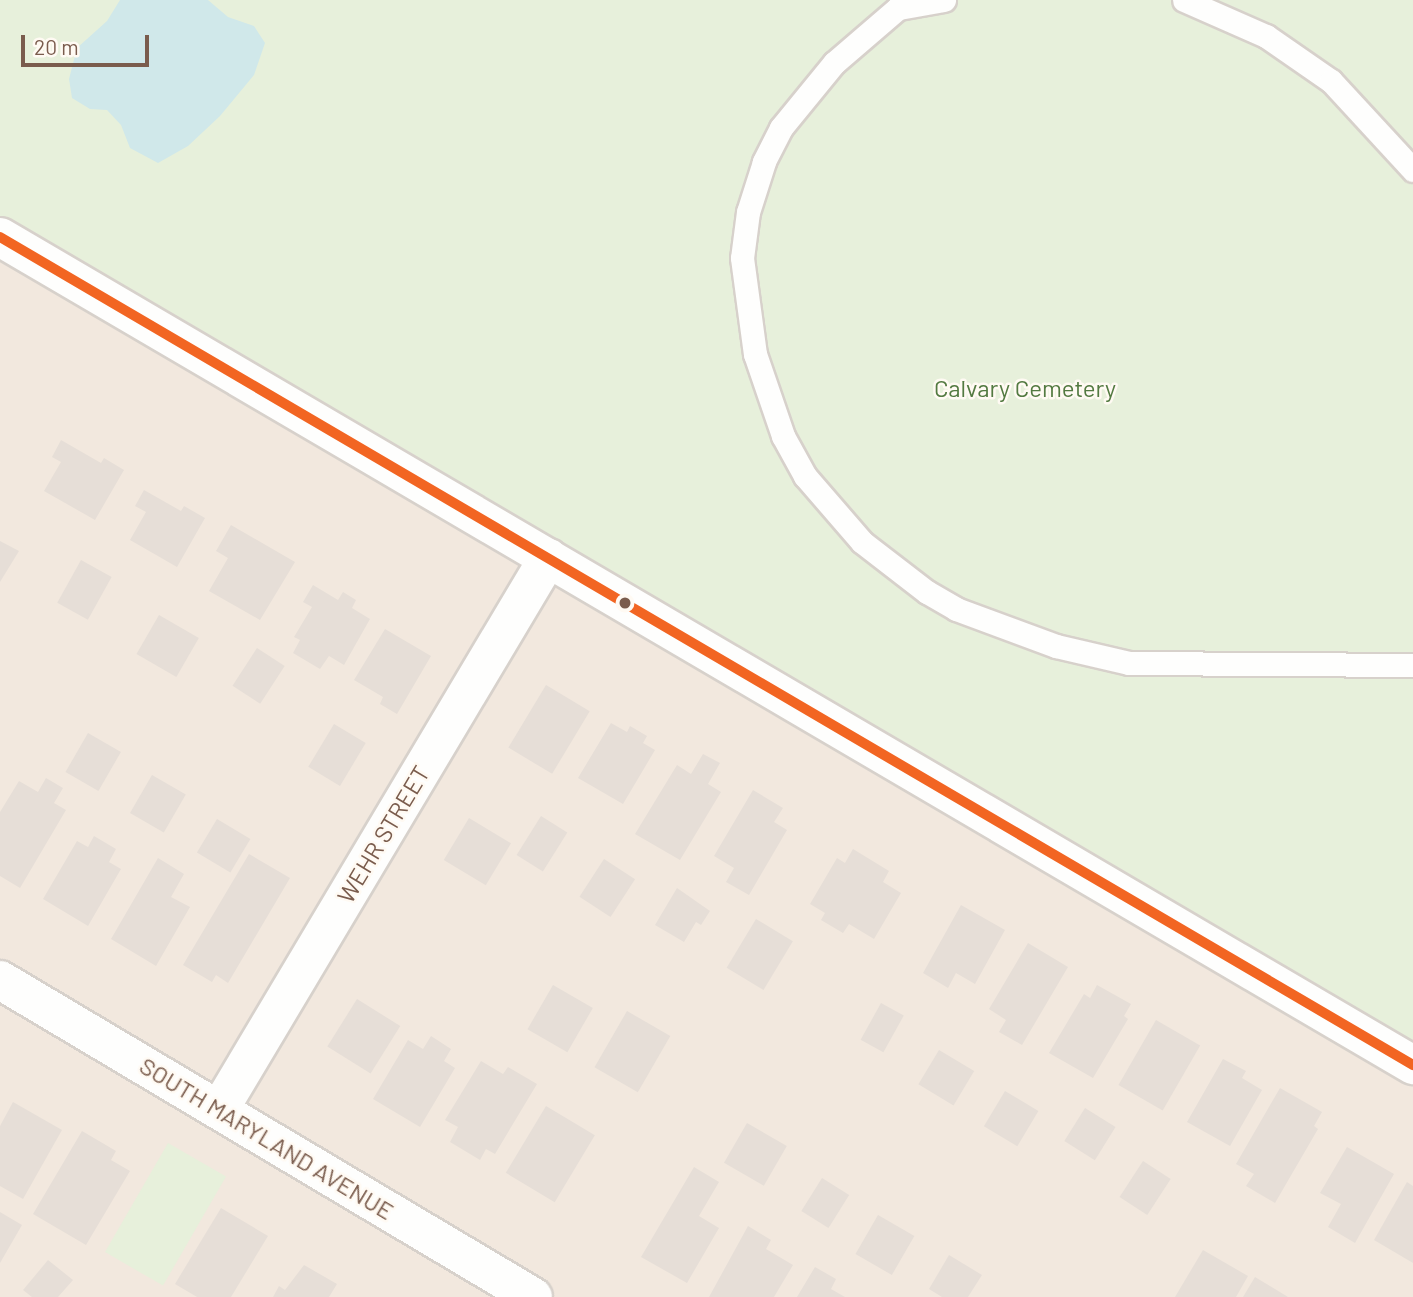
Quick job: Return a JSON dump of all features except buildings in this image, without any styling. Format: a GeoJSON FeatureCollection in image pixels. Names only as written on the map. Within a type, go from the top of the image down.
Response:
{"type":"FeatureCollection","features":[{"type":"Feature","properties":{"kind":"street"},"geometry":{"type":"LineString","coordinates":[[0,237],[1413,1065]]}},
{"type":"Feature","properties":{"kind":"street","name":"WEHR STREET"},"geometry":{"type":"LineString","coordinates":[[219,1110],[548,558]]}},
{"type":"Feature","properties":{"kind":"street","name":"SOUTH MARYLAND AVENUE"},"geometry":{"type":"LineString","coordinates":[[0,979],[533,1297]]}},
{"type":"Feature","properties":{"kind":"lane"},"geometry":{"type":"LineString","coordinates":[[944,0],[901,4],[834,63],[781,128],[764,162],[748,212],[742,258],[755,354],[783,436],[805,476],[862,542],[927,592],[956,610],[1056,646],[1129,663],[1413,665]]}},
{"type":"Feature","properties":{"kind":"lane"},"geometry":{"type":"LineString","coordinates":[[1185,0],[1266,36],[1331,81],[1413,170]]}},
{"type":"Feature","properties":{"kind":"shaded area"},"geometry":{"type":"Polygon","coordinates":[[[0,256],[1413,1065],[1413,1297],[0,1297],[0,256]]]}},
{"type":"Feature","properties":{"kind":"green space","name":"Calvary Cemetery"},"geometry":{"type":"Polygon","coordinates":[[[0,0],[1413,0],[1413,1065],[0,256],[0,0]]]}},
{"type":"Feature","properties":{"kind":"green space"},"geometry":{"type":"Polygon","coordinates":[[[168,1143],[226,1176],[163,1286],[105,1252],[168,1143]]]}},
{"type":"Feature","properties":{"kind":"water"},"geometry":{"type":"Polygon","coordinates":[[[120,0],[208,0],[228,17],[254,26],[265,43],[254,75],[220,116],[188,146],[158,163],[130,148],[121,125],[107,110],[90,109],[72,98],[69,79],[77,48],[107,21],[120,0]]]}},
{"type":"Feature","properties":{"kind":"transit line"},"geometry":{"type":"LineString","coordinates":[[0,237],[1413,1065]]}}]}
